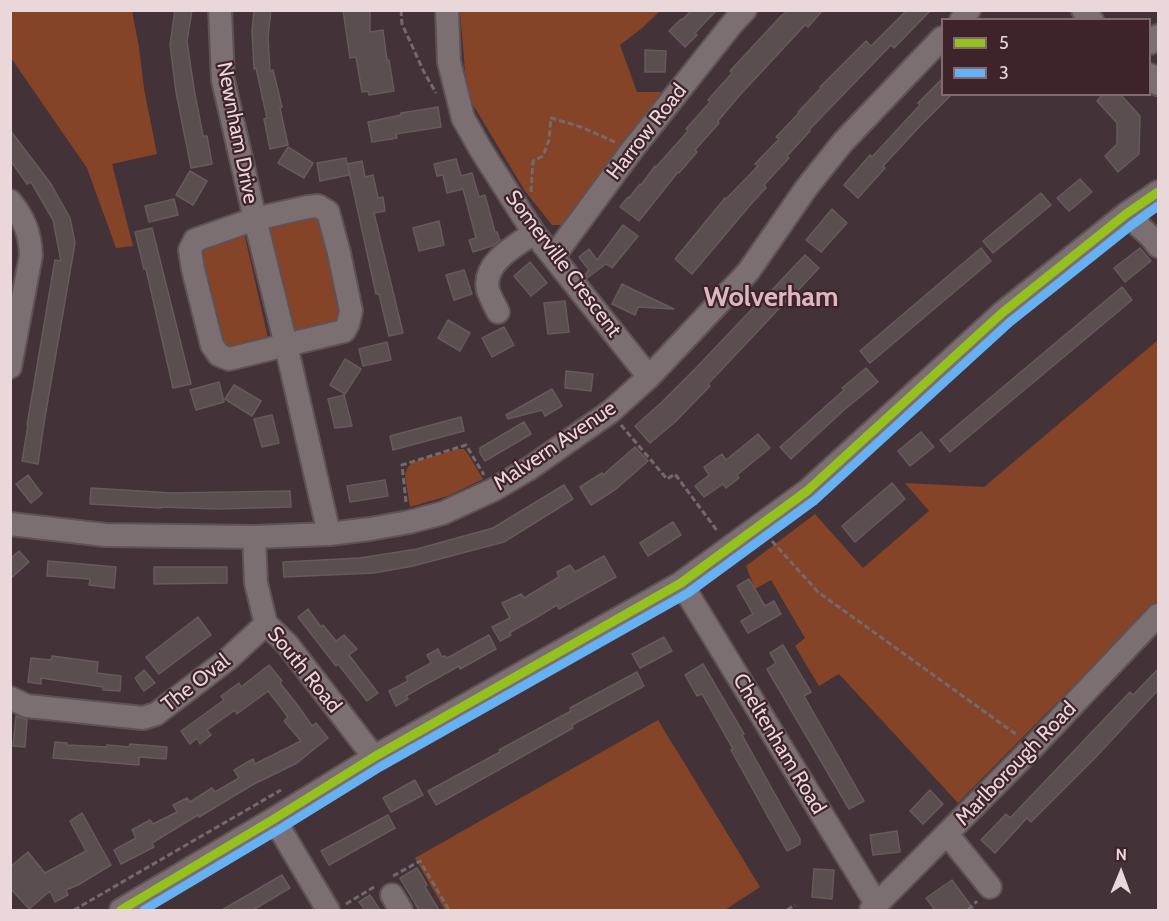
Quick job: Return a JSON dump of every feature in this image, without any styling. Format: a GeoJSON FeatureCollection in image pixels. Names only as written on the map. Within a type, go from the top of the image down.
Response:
{"type":"FeatureCollection","features":[{"type":"Feature","properties":{"kind":"street","name":"Newnham Drive"},"geometry":{"type":"LineString","coordinates":[[220,10],[223,80],[329,534]]}},
{"type":"Feature","properties":{"kind":"street","name":"Somerville Crescent"},"geometry":{"type":"LineString","coordinates":[[447,10],[449,62],[463,118],[534,233],[649,377]]}},
{"type":"Feature","properties":{"kind":"street","name":"Harrow Road"},"geometry":{"type":"LineString","coordinates":[[554,256],[632,150],[745,10]]}},
{"type":"Feature","properties":{"kind":"street","name":"Malvern Avenue"},"geometry":{"type":"LineString","coordinates":[[10,524],[105,535],[254,537],[329,534],[409,522],[443,513],[493,490],[530,468],[610,412],[649,377],[748,272],[807,187],[843,142],[941,39]]}},
{"type":"Feature","properties":{"kind":"street"},"geometry":{"type":"LineString","coordinates":[[121,910],[374,757],[681,583],[807,491],[1002,313],[1126,214],[1158,192]]}},
{"type":"Feature","properties":{"kind":"street"},"geometry":{"type":"LineString","coordinates":[[10,201],[26,226],[31,255],[10,367]]}},
{"type":"Feature","properties":{"kind":"street","name":"Newnham Drive"},"geometry":{"type":"LineString","coordinates":[[318,206],[328,212],[351,311],[344,332],[286,345],[229,359],[219,355],[212,345],[190,250],[195,240],[213,232],[255,219],[318,206]]}},
{"type":"Feature","properties":{"kind":"street"},"geometry":{"type":"LineString","coordinates":[[1126,214],[1158,246]]}},
{"type":"Feature","properties":{"kind":"street"},"geometry":{"type":"LineString","coordinates":[[489,308],[488,274],[494,264],[510,249],[534,233]]}},
{"type":"Feature","properties":{"kind":"street","name":"South Road"},"geometry":{"type":"LineString","coordinates":[[254,537],[256,583],[266,624],[286,644],[374,757]]}},
{"type":"Feature","properties":{"kind":"street","name":"Cheltenham Road"},"geometry":{"type":"LineString","coordinates":[[681,583],[874,908]]}},
{"type":"Feature","properties":{"kind":"street","name":"Marlborough Road"},"geometry":{"type":"LineString","coordinates":[[874,908],[1034,746],[1158,615]]}},
{"type":"Feature","properties":{"kind":"street","name":"The Oval"},"geometry":{"type":"LineString","coordinates":[[10,698],[27,706],[143,718],[156,714],[228,659],[266,624]]}},
{"type":"Feature","properties":{"kind":"street"},"geometry":{"type":"LineString","coordinates":[[274,819],[328,910]]}},
{"type":"Feature","properties":{"kind":"street"},"geometry":{"type":"LineString","coordinates":[[947,834],[990,886]]}},
{"type":"Feature","properties":{"kind":"path"},"geometry":{"type":"LineString","coordinates":[[401,10],[402,24],[424,72],[439,97]]}},
{"type":"Feature","properties":{"kind":"path"},"geometry":{"type":"LineString","coordinates":[[521,211],[531,199],[533,160],[543,156],[549,140],[551,118],[581,127],[632,150]]}},
{"type":"Feature","properties":{"kind":"path"},"geometry":{"type":"LineString","coordinates":[[610,412],[667,479],[675,474],[730,549]]}},
{"type":"Feature","properties":{"kind":"path"},"geometry":{"type":"LineString","coordinates":[[409,522],[402,465],[466,445],[493,490]]}},
{"type":"Feature","properties":{"kind":"path"},"geometry":{"type":"LineString","coordinates":[[759,527],[818,592],[1034,746]]}},
{"type":"Feature","properties":{"kind":"path"},"geometry":{"type":"LineString","coordinates":[[74,910],[287,786]]}},
{"type":"Feature","properties":{"kind":"path"},"geometry":{"type":"LineString","coordinates":[[787,910],[795,904]]}},
{"type":"Feature","properties":{"kind":"shaded area"},"geometry":{"type":"Polygon","coordinates":[[[10,11],[132,11],[157,154],[112,164],[133,246],[116,248],[87,168],[11,58],[10,11]]]}},
{"type":"Feature","properties":{"kind":"shaded area"},"geometry":{"type":"Polygon","coordinates":[[[460,11],[660,11],[620,45],[637,92],[664,92],[565,225],[552,225],[525,191],[467,95],[460,11]]]}},
{"type":"Feature","properties":{"kind":"shaded area"},"geometry":{"type":"Polygon","coordinates":[[[320,213],[346,319],[298,334],[290,326],[267,231],[272,224],[320,213]]]}},
{"type":"Feature","properties":{"kind":"shaded area"},"geometry":{"type":"Polygon","coordinates":[[[240,234],[245,237],[268,338],[266,341],[235,352],[218,343],[200,245],[240,234]]]}},
{"type":"Feature","properties":{"kind":"shaded area"},"geometry":{"type":"Polygon","coordinates":[[[1158,340],[1158,600],[958,803],[839,674],[819,686],[795,646],[805,638],[771,580],[755,589],[746,566],[815,514],[863,568],[929,511],[905,483],[984,487],[1158,340]]]}},
{"type":"Feature","properties":{"kind":"shaded area"},"geometry":{"type":"Polygon","coordinates":[[[464,449],[483,479],[448,496],[410,507],[405,476],[407,468],[413,462],[464,449]]]}},
{"type":"Feature","properties":{"kind":"shaded area"},"geometry":{"type":"Polygon","coordinates":[[[658,720],[760,887],[725,910],[445,910],[415,858],[658,720]]]}},
{"type":"Feature","properties":{"kind":"building"},"geometry":{"type":"Polygon","coordinates":[[[175,10],[192,10],[187,41],[203,136],[207,136],[212,164],[191,168],[176,92],[170,45],[175,10]]]}},
{"type":"Feature","properties":{"kind":"building"},"geometry":{"type":"Polygon","coordinates":[[[254,10],[271,10],[268,37],[270,71],[273,70],[288,145],[270,149],[264,119],[267,118],[256,68],[254,69],[252,31],[254,10]]]}},
{"type":"Feature","properties":{"kind":"building"},"geometry":{"type":"Polygon","coordinates":[[[343,10],[370,10],[370,32],[383,30],[394,91],[369,95],[368,91],[362,92],[356,57],[350,58],[343,10]]]}},
{"type":"Feature","properties":{"kind":"building"},"geometry":{"type":"Polygon","coordinates":[[[692,10],[717,10],[685,47],[669,31],[692,10]]]}},
{"type":"Feature","properties":{"kind":"building"},"geometry":{"type":"Polygon","coordinates":[[[789,10],[823,10],[808,27],[805,25],[739,96],[695,150],[697,152],[639,221],[620,207],[688,131],[686,129],[710,102],[708,100],[732,73],[730,71],[789,10]]]}},
{"type":"Feature","properties":{"kind":"building"},"geometry":{"type":"Polygon","coordinates":[[[907,10],[931,10],[894,48],[891,45],[809,130],[787,156],[789,158],[764,185],[766,188],[692,274],[675,259],[725,198],[758,166],[755,164],[779,139],[776,137],[820,87],[866,41],[871,46],[907,10]]]}},
{"type":"Feature","properties":{"kind":"building"},"geometry":{"type":"Polygon","coordinates":[[[645,50],[666,51],[665,72],[645,72],[645,50]]]}},
{"type":"Feature","properties":{"kind":"building"},"geometry":{"type":"Polygon","coordinates":[[[941,80],[941,96],[950,96],[883,166],[885,168],[858,198],[844,185],[870,155],[872,157],[920,105],[918,103],[941,80]]]}},
{"type":"Feature","properties":{"kind":"building"},"geometry":{"type":"Polygon","coordinates":[[[1101,96],[1122,96],[1140,116],[1139,154],[1118,172],[1105,156],[1117,144],[1117,123],[1097,101],[1101,96]]]}},
{"type":"Feature","properties":{"kind":"building"},"geometry":{"type":"Polygon","coordinates":[[[438,107],[441,127],[396,134],[397,138],[372,142],[368,122],[401,115],[401,113],[438,107]]]}},
{"type":"Feature","properties":{"kind":"building"},"geometry":{"type":"Polygon","coordinates":[[[10,130],[51,184],[70,218],[75,243],[38,464],[22,461],[55,260],[61,261],[53,220],[31,182],[27,184],[10,160],[10,130]]]}},
{"type":"Feature","properties":{"kind":"building"},"geometry":{"type":"Polygon","coordinates":[[[288,147],[313,163],[304,178],[278,163],[288,147]]]}},
{"type":"Feature","properties":{"kind":"building"},"geometry":{"type":"Polygon","coordinates":[[[346,158],[347,164],[362,161],[365,177],[373,175],[378,198],[383,197],[385,211],[374,213],[403,333],[389,336],[379,294],[376,294],[348,166],[349,175],[320,181],[317,163],[346,158]]]}},
{"type":"Feature","properties":{"kind":"building"},"geometry":{"type":"Polygon","coordinates":[[[456,159],[461,176],[472,173],[479,197],[485,195],[495,232],[500,240],[492,246],[473,252],[469,240],[476,238],[463,189],[447,193],[443,175],[437,176],[434,164],[456,159]]]}},
{"type":"Feature","properties":{"kind":"building"},"geometry":{"type":"Polygon","coordinates":[[[190,171],[207,181],[193,205],[176,195],[190,171]]]}},
{"type":"Feature","properties":{"kind":"building"},"geometry":{"type":"Polygon","coordinates":[[[1080,179],[1092,192],[1069,211],[1057,198],[1080,179]]]}},
{"type":"Feature","properties":{"kind":"building"},"geometry":{"type":"Polygon","coordinates":[[[1041,193],[1051,205],[993,253],[983,241],[1041,193]]]}},
{"type":"Feature","properties":{"kind":"building"},"geometry":{"type":"Polygon","coordinates":[[[174,199],[178,215],[149,222],[145,206],[174,199]]]}},
{"type":"Feature","properties":{"kind":"building"},"geometry":{"type":"Polygon","coordinates":[[[832,209],[847,223],[821,252],[806,240],[832,209]]]}},
{"type":"Feature","properties":{"kind":"building"},"geometry":{"type":"Polygon","coordinates":[[[439,221],[444,245],[419,251],[413,228],[439,221]]]}},
{"type":"Feature","properties":{"kind":"building"},"geometry":{"type":"Polygon","coordinates":[[[623,225],[638,236],[612,268],[606,264],[587,278],[585,275],[589,270],[579,257],[589,249],[597,260],[623,225]]]}},
{"type":"Feature","properties":{"kind":"building"},"geometry":{"type":"Polygon","coordinates":[[[152,228],[191,384],[173,388],[146,269],[144,269],[135,232],[152,228]]]}},
{"type":"Feature","properties":{"kind":"building"},"geometry":{"type":"Polygon","coordinates":[[[981,248],[991,261],[870,363],[860,351],[981,248]]]}},
{"type":"Feature","properties":{"kind":"building"},"geometry":{"type":"Polygon","coordinates":[[[1140,248],[1151,261],[1125,282],[1114,268],[1140,248]]]}},
{"type":"Feature","properties":{"kind":"building"},"geometry":{"type":"Polygon","coordinates":[[[805,255],[819,268],[708,384],[710,386],[675,422],[650,443],[635,426],[697,367],[805,255]]]}},
{"type":"Feature","properties":{"kind":"building"},"geometry":{"type":"Polygon","coordinates":[[[530,262],[547,283],[531,296],[514,276],[530,262]]]}},
{"type":"Feature","properties":{"kind":"building"},"geometry":{"type":"Polygon","coordinates":[[[464,270],[472,294],[454,300],[446,275],[464,270]]]}},
{"type":"Feature","properties":{"kind":"building"},"geometry":{"type":"Polygon","coordinates":[[[622,284],[674,309],[638,307],[635,315],[612,304],[622,284]]]}},
{"type":"Feature","properties":{"kind":"building"},"geometry":{"type":"Polygon","coordinates":[[[1122,287],[1132,300],[950,452],[940,440],[1122,287]]]}},
{"type":"Feature","properties":{"kind":"building"},"geometry":{"type":"Polygon","coordinates":[[[565,301],[569,332],[548,334],[544,303],[565,301]]]}},
{"type":"Feature","properties":{"kind":"building"},"geometry":{"type":"Polygon","coordinates":[[[448,320],[470,333],[460,351],[438,338],[448,320]]]}},
{"type":"Feature","properties":{"kind":"building"},"geometry":{"type":"Polygon","coordinates":[[[504,327],[514,345],[492,357],[482,338],[504,327]]]}},
{"type":"Feature","properties":{"kind":"building"},"geometry":{"type":"Polygon","coordinates":[[[387,342],[391,360],[363,366],[359,349],[387,342]]]}},
{"type":"Feature","properties":{"kind":"building"},"geometry":{"type":"Polygon","coordinates":[[[345,359],[361,369],[345,394],[330,385],[345,359]]]}},
{"type":"Feature","properties":{"kind":"building"},"geometry":{"type":"Polygon","coordinates":[[[866,368],[878,382],[791,459],[780,447],[866,368]]]}},
{"type":"Feature","properties":{"kind":"building"},"geometry":{"type":"Polygon","coordinates":[[[566,371],[593,374],[591,391],[565,388],[566,371]]]}},
{"type":"Feature","properties":{"kind":"building"},"geometry":{"type":"Polygon","coordinates":[[[219,382],[224,402],[196,410],[190,390],[219,382]]]}},
{"type":"Feature","properties":{"kind":"building"},"geometry":{"type":"Polygon","coordinates":[[[234,385],[261,401],[252,416],[225,399],[234,385]]]}},
{"type":"Feature","properties":{"kind":"building"},"geometry":{"type":"Polygon","coordinates":[[[552,389],[562,406],[545,416],[542,410],[508,419],[506,415],[552,389]]]}},
{"type":"Feature","properties":{"kind":"building"},"geometry":{"type":"Polygon","coordinates":[[[344,395],[352,426],[335,428],[328,399],[344,395]]]}},
{"type":"Feature","properties":{"kind":"building"},"geometry":{"type":"Polygon","coordinates":[[[272,415],[279,443],[262,447],[254,419],[272,415]]]}},
{"type":"Feature","properties":{"kind":"building"},"geometry":{"type":"Polygon","coordinates":[[[461,417],[464,431],[393,450],[390,436],[461,417]]]}},
{"type":"Feature","properties":{"kind":"building"},"geometry":{"type":"Polygon","coordinates":[[[524,422],[531,434],[485,461],[480,448],[524,422]]]}},
{"type":"Feature","properties":{"kind":"building"},"geometry":{"type":"Polygon","coordinates":[[[921,432],[934,447],[910,466],[898,451],[921,432]]]}},
{"type":"Feature","properties":{"kind":"building"},"geometry":{"type":"Polygon","coordinates":[[[758,434],[770,448],[737,475],[739,478],[726,488],[723,484],[704,497],[695,486],[709,475],[704,467],[722,454],[726,460],[758,434]]]}},
{"type":"Feature","properties":{"kind":"building"},"geometry":{"type":"Polygon","coordinates":[[[635,447],[648,461],[616,489],[591,505],[580,487],[602,473],[603,475],[635,447]]]}},
{"type":"Feature","properties":{"kind":"building"},"geometry":{"type":"Polygon","coordinates":[[[28,475],[42,494],[31,503],[16,484],[28,475]]]}},
{"type":"Feature","properties":{"kind":"building"},"geometry":{"type":"Polygon","coordinates":[[[385,480],[388,496],[350,502],[347,486],[385,480]]]}},
{"type":"Feature","properties":{"kind":"building"},"geometry":{"type":"Polygon","coordinates":[[[892,483],[905,499],[855,542],[842,526],[892,483]]]}},
{"type":"Feature","properties":{"kind":"building"},"geometry":{"type":"Polygon","coordinates":[[[564,485],[573,499],[504,542],[413,566],[374,573],[284,577],[283,562],[360,558],[417,549],[493,528],[564,485]]]}},
{"type":"Feature","properties":{"kind":"building"},"geometry":{"type":"Polygon","coordinates":[[[91,488],[172,493],[290,491],[291,507],[218,509],[90,504],[91,488]]]}},
{"type":"Feature","properties":{"kind":"building"},"geometry":{"type":"Polygon","coordinates":[[[673,522],[681,535],[648,556],[640,543],[673,522]]]}},
{"type":"Feature","properties":{"kind":"building"},"geometry":{"type":"Polygon","coordinates":[[[19,551],[29,562],[10,579],[10,559],[19,551]]]}},
{"type":"Feature","properties":{"kind":"building"},"geometry":{"type":"Polygon","coordinates":[[[604,556],[616,577],[559,609],[557,605],[509,633],[511,635],[500,641],[492,627],[510,618],[502,603],[521,594],[524,598],[559,577],[557,572],[570,565],[575,572],[604,556]]]}},
{"type":"Feature","properties":{"kind":"building"},"geometry":{"type":"Polygon","coordinates":[[[48,561],[116,567],[114,588],[89,585],[90,579],[47,576],[48,561]]]}},
{"type":"Feature","properties":{"kind":"building"},"geometry":{"type":"Polygon","coordinates":[[[154,567],[227,567],[227,583],[154,584],[154,567]]]}},
{"type":"Feature","properties":{"kind":"building"},"geometry":{"type":"Polygon","coordinates":[[[749,579],[765,606],[774,601],[781,614],[748,633],[741,621],[753,614],[737,586],[749,579]]]}},
{"type":"Feature","properties":{"kind":"building"},"geometry":{"type":"Polygon","coordinates":[[[308,609],[321,627],[323,625],[336,641],[344,635],[357,649],[349,655],[378,693],[367,701],[338,664],[336,666],[298,617],[308,609]]]}},
{"type":"Feature","properties":{"kind":"building"},"geometry":{"type":"Polygon","coordinates":[[[198,617],[211,635],[159,674],[146,657],[198,617]]]}},
{"type":"Feature","properties":{"kind":"building"},"geometry":{"type":"Polygon","coordinates":[[[489,635],[496,649],[425,685],[406,696],[408,699],[396,706],[389,691],[408,681],[406,677],[431,663],[427,655],[438,649],[442,657],[447,658],[489,635]]]}},
{"type":"Feature","properties":{"kind":"building"},"geometry":{"type":"Polygon","coordinates":[[[664,637],[672,651],[640,668],[632,654],[664,637]]]}},
{"type":"Feature","properties":{"kind":"building"},"geometry":{"type":"Polygon","coordinates":[[[783,645],[811,692],[804,696],[864,801],[849,809],[767,669],[776,663],[770,653],[783,645]]]}},
{"type":"Feature","properties":{"kind":"building"},"geometry":{"type":"Polygon","coordinates":[[[52,656],[98,662],[97,673],[121,676],[120,691],[41,678],[41,684],[28,682],[31,658],[51,660],[52,656]]]}},
{"type":"Feature","properties":{"kind":"building"},"geometry":{"type":"Polygon","coordinates":[[[703,664],[744,734],[742,735],[800,839],[800,844],[787,851],[702,694],[697,696],[685,675],[703,664]]]}},
{"type":"Feature","properties":{"kind":"building"},"geometry":{"type":"Polygon","coordinates":[[[269,665],[312,726],[316,723],[328,738],[297,763],[252,785],[199,817],[198,815],[152,843],[154,847],[121,864],[114,850],[136,838],[132,830],[150,820],[153,824],[177,812],[173,805],[187,798],[190,802],[212,788],[215,792],[239,778],[234,770],[253,759],[255,764],[301,741],[284,721],[288,717],[268,691],[237,714],[235,710],[207,730],[211,735],[200,744],[197,738],[190,744],[181,731],[224,700],[221,696],[239,683],[241,687],[269,665]]]}},
{"type":"Feature","properties":{"kind":"building"},"geometry":{"type":"Polygon","coordinates":[[[1158,669],[1158,690],[1031,822],[1027,818],[995,853],[981,840],[1006,814],[1010,818],[1130,692],[1133,695],[1158,669]]]}},
{"type":"Feature","properties":{"kind":"building"},"geometry":{"type":"Polygon","coordinates":[[[144,670],[155,683],[144,691],[135,678],[144,670]]]}},
{"type":"Feature","properties":{"kind":"building"},"geometry":{"type":"Polygon","coordinates":[[[637,672],[644,686],[572,725],[573,728],[436,805],[428,791],[571,711],[570,708],[637,672]]]}},
{"type":"Feature","properties":{"kind":"building"},"geometry":{"type":"Polygon","coordinates":[[[16,716],[27,720],[25,747],[13,746],[16,716]]]}},
{"type":"Feature","properties":{"kind":"building"},"geometry":{"type":"Polygon","coordinates":[[[55,742],[67,743],[67,745],[107,747],[107,745],[129,747],[130,744],[167,747],[166,759],[139,757],[139,765],[53,758],[55,742]]]}},
{"type":"Feature","properties":{"kind":"building"},"geometry":{"type":"Polygon","coordinates":[[[415,780],[423,795],[391,812],[383,798],[415,780]]]}},
{"type":"Feature","properties":{"kind":"building"},"geometry":{"type":"Polygon","coordinates":[[[930,790],[943,804],[923,824],[910,811],[930,790]]]}},
{"type":"Feature","properties":{"kind":"building"},"geometry":{"type":"Polygon","coordinates":[[[82,813],[111,865],[66,890],[68,895],[55,902],[50,891],[29,909],[10,888],[10,867],[28,852],[45,873],[86,851],[70,821],[82,813]]]}},
{"type":"Feature","properties":{"kind":"building"},"geometry":{"type":"Polygon","coordinates":[[[388,815],[395,828],[329,865],[321,851],[388,815]]]}},
{"type":"Feature","properties":{"kind":"building"},"geometry":{"type":"Polygon","coordinates":[[[897,831],[900,852],[873,855],[870,835],[897,831]]]}},
{"type":"Feature","properties":{"kind":"building"},"geometry":{"type":"Polygon","coordinates":[[[417,868],[439,910],[419,910],[400,878],[417,868]]]}},
{"type":"Feature","properties":{"kind":"building"},"geometry":{"type":"Polygon","coordinates":[[[814,869],[834,870],[832,899],[812,897],[814,869]]]}},
{"type":"Feature","properties":{"kind":"building"},"geometry":{"type":"Polygon","coordinates":[[[282,875],[290,888],[253,910],[222,910],[282,875]]]}},
{"type":"Feature","properties":{"kind":"building"},"geometry":{"type":"Polygon","coordinates":[[[952,880],[974,910],[935,910],[926,898],[952,880]]]}},
{"type":"Feature","properties":{"kind":"building"},"geometry":{"type":"Polygon","coordinates":[[[370,895],[380,910],[365,910],[359,902],[370,895]]]}},
{"type":"Feature","properties":{"kind":"transit line","name":"5"},"geometry":{"type":"LineString","coordinates":[[121,910],[374,757],[681,583],[807,491],[1002,313],[1126,214],[1158,192]]}},
{"type":"Feature","properties":{"kind":"transit line","name":"3"},"geometry":{"type":"LineString","coordinates":[[144,910],[380,767],[688,593],[815,500],[1010,322],[1158,206]]}},
{"type":"Feature","properties":{"kind":"district","name":"Wolverham"},"geometry":{"type":"Point","coordinates":[771,298]}}]}
